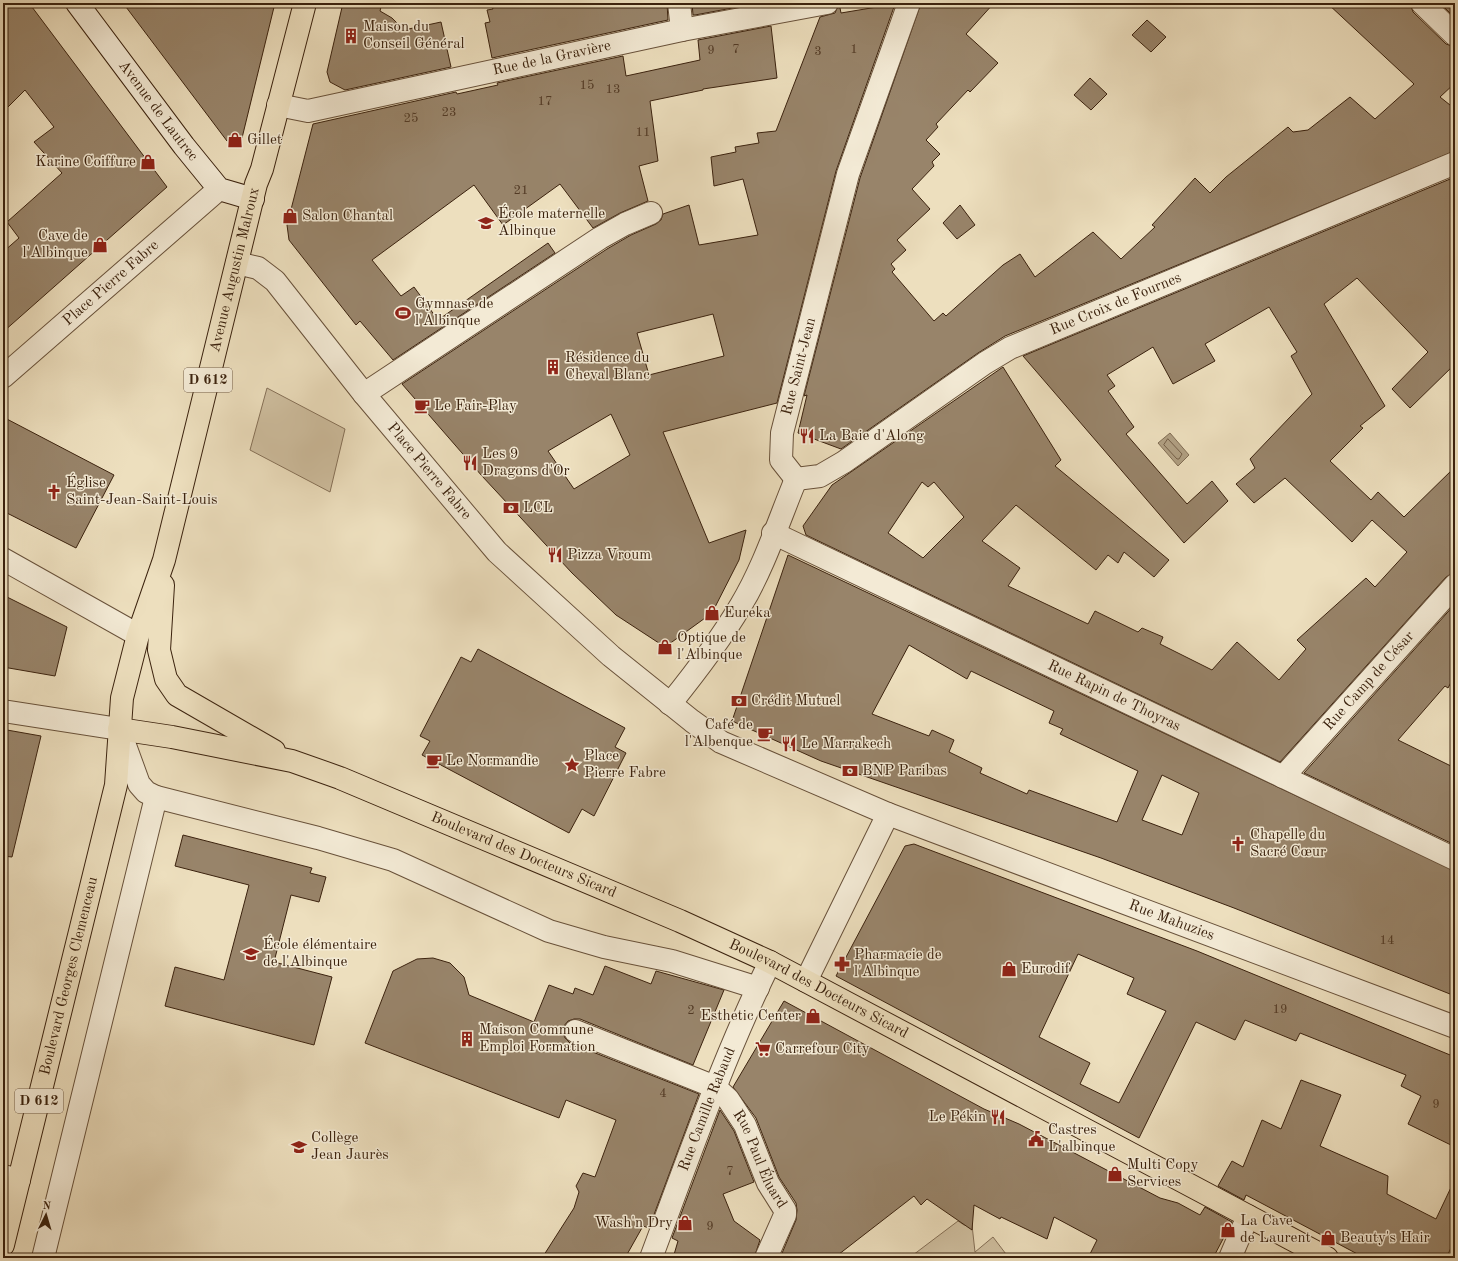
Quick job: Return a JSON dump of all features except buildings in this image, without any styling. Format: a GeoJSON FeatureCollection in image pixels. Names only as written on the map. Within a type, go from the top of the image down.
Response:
{"type":"FeatureCollection","features":[{"type":"Feature","properties":{"kind":"main road","name":"Avenue Augustin Malroux"},"geometry":{"type":"LineString","coordinates":[[164,560],[253,199],[305,3]]}},
{"type":"Feature","properties":{"kind":"main road","name":"D 612"},"geometry":{"type":"LineString","coordinates":[[119,729],[122,698],[138,635],[164,560]]}},
{"type":"Feature","properties":{"kind":"main road","name":"Boulevard des Docteurs Sicard"},"geometry":{"type":"LineString","coordinates":[[164,560],[160,650],[166,679],[177,695],[292,761],[393,799],[680,921],[770,962],[1327,1258]]}},
{"type":"Feature","properties":{"kind":"main road","name":"Boulevard des Docteurs Sicard"},"geometry":{"type":"LineString","coordinates":[[119,729],[172,737],[292,761]]}},
{"type":"Feature","properties":{"kind":"main road","name":"Boulevard Georges Clemenceau"},"geometry":{"type":"LineString","coordinates":[[3,1245],[11,1178],[116,785],[119,729]]}},
{"type":"Feature","properties":{"kind":"street","name":"Avenue de Lautrec"},"geometry":{"type":"LineString","coordinates":[[77,3],[184,146],[219,189]]}},
{"type":"Feature","properties":{"kind":"street"},"geometry":{"type":"LineString","coordinates":[[679,3],[682,30]]}},
{"type":"Feature","properties":{"kind":"street","name":"Rue de la Gravière"},"geometry":{"type":"LineString","coordinates":[[278,105],[308,111],[682,30],[827,3]]}},
{"type":"Feature","properties":{"kind":"street","name":"Rue Saint-Jean"},"geometry":{"type":"LineString","coordinates":[[796,479],[781,460],[782,433],[848,174],[909,3]]}},
{"type":"Feature","properties":{"kind":"street"},"geometry":{"type":"LineString","coordinates":[[1422,3],[1455,35]]}},
{"type":"Feature","properties":{"kind":"street","name":"Rue Croix de Fournes"},"geometry":{"type":"LineString","coordinates":[[796,479],[820,476],[844,462],[985,363],[1010,348],[1455,163]]}},
{"type":"Feature","properties":{"kind":"street"},"geometry":{"type":"LineString","coordinates":[[219,189],[253,199]]}},
{"type":"Feature","properties":{"kind":"street","name":"Place Pierre Fabre"},"geometry":{"type":"LineString","coordinates":[[3,377],[219,189]]}},
{"type":"Feature","properties":{"kind":"street"},"geometry":{"type":"LineString","coordinates":[[364,394],[600,238],[625,224],[651,213]]}},
{"type":"Feature","properties":{"kind":"street","name":"Place Pierre Fabre"},"geometry":{"type":"LineString","coordinates":[[237,263],[258,268],[275,281],[364,394],[497,552],[611,656],[670,704],[721,742],[888,814]]}},
{"type":"Feature","properties":{"kind":"street"},"geometry":{"type":"LineString","coordinates":[[670,704],[697,670],[741,605],[755,578],[796,479]]}},
{"type":"Feature","properties":{"kind":"street","name":"Rue Rapin de Thoyras"},"geometry":{"type":"LineString","coordinates":[[773,533],[1455,859]]}},
{"type":"Feature","properties":{"kind":"street"},"geometry":{"type":"LineString","coordinates":[[3,559],[138,635]]}},
{"type":"Feature","properties":{"kind":"street","name":"Rue Camp de César"},"geometry":{"type":"LineString","coordinates":[[1283,777],[1455,585]]}},
{"type":"Feature","properties":{"kind":"street"},"geometry":{"type":"LineString","coordinates":[[3,711],[119,729],[139,784],[146,792],[156,797],[318,838],[392,860],[558,933],[604,947],[672,961],[758,988]]}},
{"type":"Feature","properties":{"kind":"street"},"geometry":{"type":"LineString","coordinates":[[43,1258],[156,797]]}},
{"type":"Feature","properties":{"kind":"street"},"geometry":{"type":"LineString","coordinates":[[806,981],[888,814]]}},
{"type":"Feature","properties":{"kind":"street","name":"Rue Mahuzies"},"geometry":{"type":"LineString","coordinates":[[888,814],[1455,1027]]}},
{"type":"Feature","properties":{"kind":"street","name":"Rue Camille Rabaud"},"geometry":{"type":"LineString","coordinates":[[651,1258],[715,1087],[770,962]]}},
{"type":"Feature","properties":{"kind":"street"},"geometry":{"type":"LineString","coordinates":[[575,1031],[715,1087]]}},
{"type":"Feature","properties":{"kind":"street","name":"Rue Paul Éluard"},"geometry":{"type":"LineString","coordinates":[[715,1087],[728,1099],[745,1125],[768,1183],[785,1210],[786,1215],[766,1258]]}},
{"type":"Feature","properties":{"kind":"street"},"geometry":{"type":"LineString","coordinates":[[1230,1258],[1248,1216]]}},
{"type":"Feature","properties":{"kind":"shaded area"},"geometry":{"type":"Polygon","coordinates":[[[267,388],[345,429],[330,492],[250,450],[267,388]]]}},
{"type":"Feature","properties":{"kind":"shaded area"},"geometry":{"type":"Polygon","coordinates":[[[958,1221],[964,1225],[972,1225],[975,1252],[993,1237],[1009,1258],[909,1258],[958,1221]]]}},
{"type":"Feature","properties":{"kind":"water"},"geometry":{"type":"Polygon","coordinates":[[[1170,433],[1189,455],[1178,466],[1158,443],[1170,433]]]}},
{"type":"Feature","properties":{"kind":"place","name":"Maison du Conseil Général"},"geometry":{"type":"Point","coordinates":[351,36]}},
{"type":"Feature","properties":{"kind":"place","name":"Gillet"},"geometry":{"type":"Point","coordinates":[235,140]}},
{"type":"Feature","properties":{"kind":"place","name":"Karine Coiffure"},"geometry":{"type":"Point","coordinates":[148,162]}},
{"type":"Feature","properties":{"kind":"place","name":"Salon Chantal"},"geometry":{"type":"Point","coordinates":[290,216]}},
{"type":"Feature","properties":{"kind":"place","name":"École maternelle Albinque"},"geometry":{"type":"Point","coordinates":[486,223]}},
{"type":"Feature","properties":{"kind":"place","name":"Cave de l'Albinque"},"geometry":{"type":"Point","coordinates":[100,245]}},
{"type":"Feature","properties":{"kind":"place","name":"Gymnase de l'Albinque"},"geometry":{"type":"Point","coordinates":[403,313]}},
{"type":"Feature","properties":{"kind":"place","name":"Résidence du Cheval Blanc"},"geometry":{"type":"Point","coordinates":[553,367]}},
{"type":"Feature","properties":{"kind":"place","name":"Le Fair-Play"},"geometry":{"type":"Point","coordinates":[422,406]}},
{"type":"Feature","properties":{"kind":"place","name":"La Baie d'Along"},"geometry":{"type":"Point","coordinates":[807,436]}},
{"type":"Feature","properties":{"kind":"place","name":"Les 9 Dragons d'Or"},"geometry":{"type":"Point","coordinates":[470,463]}},
{"type":"Feature","properties":{"kind":"place","name":"Église Saint-Jean-Saint-Louis"},"geometry":{"type":"Point","coordinates":[54,492]}},
{"type":"Feature","properties":{"kind":"place","name":"LCL"},"geometry":{"type":"Point","coordinates":[511,508]}},
{"type":"Feature","properties":{"kind":"place","name":"Pizza Vroum"},"geometry":{"type":"Point","coordinates":[555,555]}},
{"type":"Feature","properties":{"kind":"place","name":"Eureka"},"geometry":{"type":"Point","coordinates":[712,613]}},
{"type":"Feature","properties":{"kind":"place","name":"Optique de l'Albinque"},"geometry":{"type":"Point","coordinates":[665,647]}},
{"type":"Feature","properties":{"kind":"place","name":"Crédit Mutuel"},"geometry":{"type":"Point","coordinates":[739,701]}},
{"type":"Feature","properties":{"kind":"place","name":"Café de l'Albenque"},"geometry":{"type":"Point","coordinates":[765,734]}},
{"type":"Feature","properties":{"kind":"place","name":"Le Marrakech"},"geometry":{"type":"Point","coordinates":[789,744]}},
{"type":"Feature","properties":{"kind":"place","name":"Le Normandie"},"geometry":{"type":"Point","coordinates":[434,761]}},
{"type":"Feature","properties":{"kind":"place","name":"Place Pierre Fabre"},"geometry":{"type":"Point","coordinates":[572,765]}},
{"type":"Feature","properties":{"kind":"place","name":"BNP Paribas"},"geometry":{"type":"Point","coordinates":[850,771]}},
{"type":"Feature","properties":{"kind":"place","name":"Chapelle du Sacré Cœur"},"geometry":{"type":"Point","coordinates":[1238,844]}},
{"type":"Feature","properties":{"kind":"place","name":"École élémentaire de l'Albinque"},"geometry":{"type":"Point","coordinates":[251,954]}},
{"type":"Feature","properties":{"kind":"place","name":"Pharmacie de l'Albinque"},"geometry":{"type":"Point","coordinates":[842,964]}},
{"type":"Feature","properties":{"kind":"place","name":"Eurodif"},"geometry":{"type":"Point","coordinates":[1009,969]}},
{"type":"Feature","properties":{"kind":"place","name":"Esthetic Center"},"geometry":{"type":"Point","coordinates":[813,1016]}},
{"type":"Feature","properties":{"kind":"place","name":"Maison Commune Emploi Formation"},"geometry":{"type":"Point","coordinates":[467,1039]}},
{"type":"Feature","properties":{"kind":"place","name":"Carrefour City"},"geometry":{"type":"Point","coordinates":[763,1049]}},
{"type":"Feature","properties":{"kind":"place","name":"Le Pékin"},"geometry":{"type":"Point","coordinates":[998,1117]}},
{"type":"Feature","properties":{"kind":"place","name":"Castres L'albinque"},"geometry":{"type":"Point","coordinates":[1036,1139]}},
{"type":"Feature","properties":{"kind":"place","name":"Collège Jean Jaurès"},"geometry":{"type":"Point","coordinates":[299,1147]}},
{"type":"Feature","properties":{"kind":"place","name":"Multi Copy Services"},"geometry":{"type":"Point","coordinates":[1115,1174]}},
{"type":"Feature","properties":{"kind":"place","name":"Wash'n Dry"},"geometry":{"type":"Point","coordinates":[685,1223]}},
{"type":"Feature","properties":{"kind":"place","name":"La Cave de Laurent"},"geometry":{"type":"Point","coordinates":[1228,1230]}},
{"type":"Feature","properties":{"kind":"place","name":"Beauty's Hair"},"geometry":{"type":"Point","coordinates":[1328,1238]}}]}
